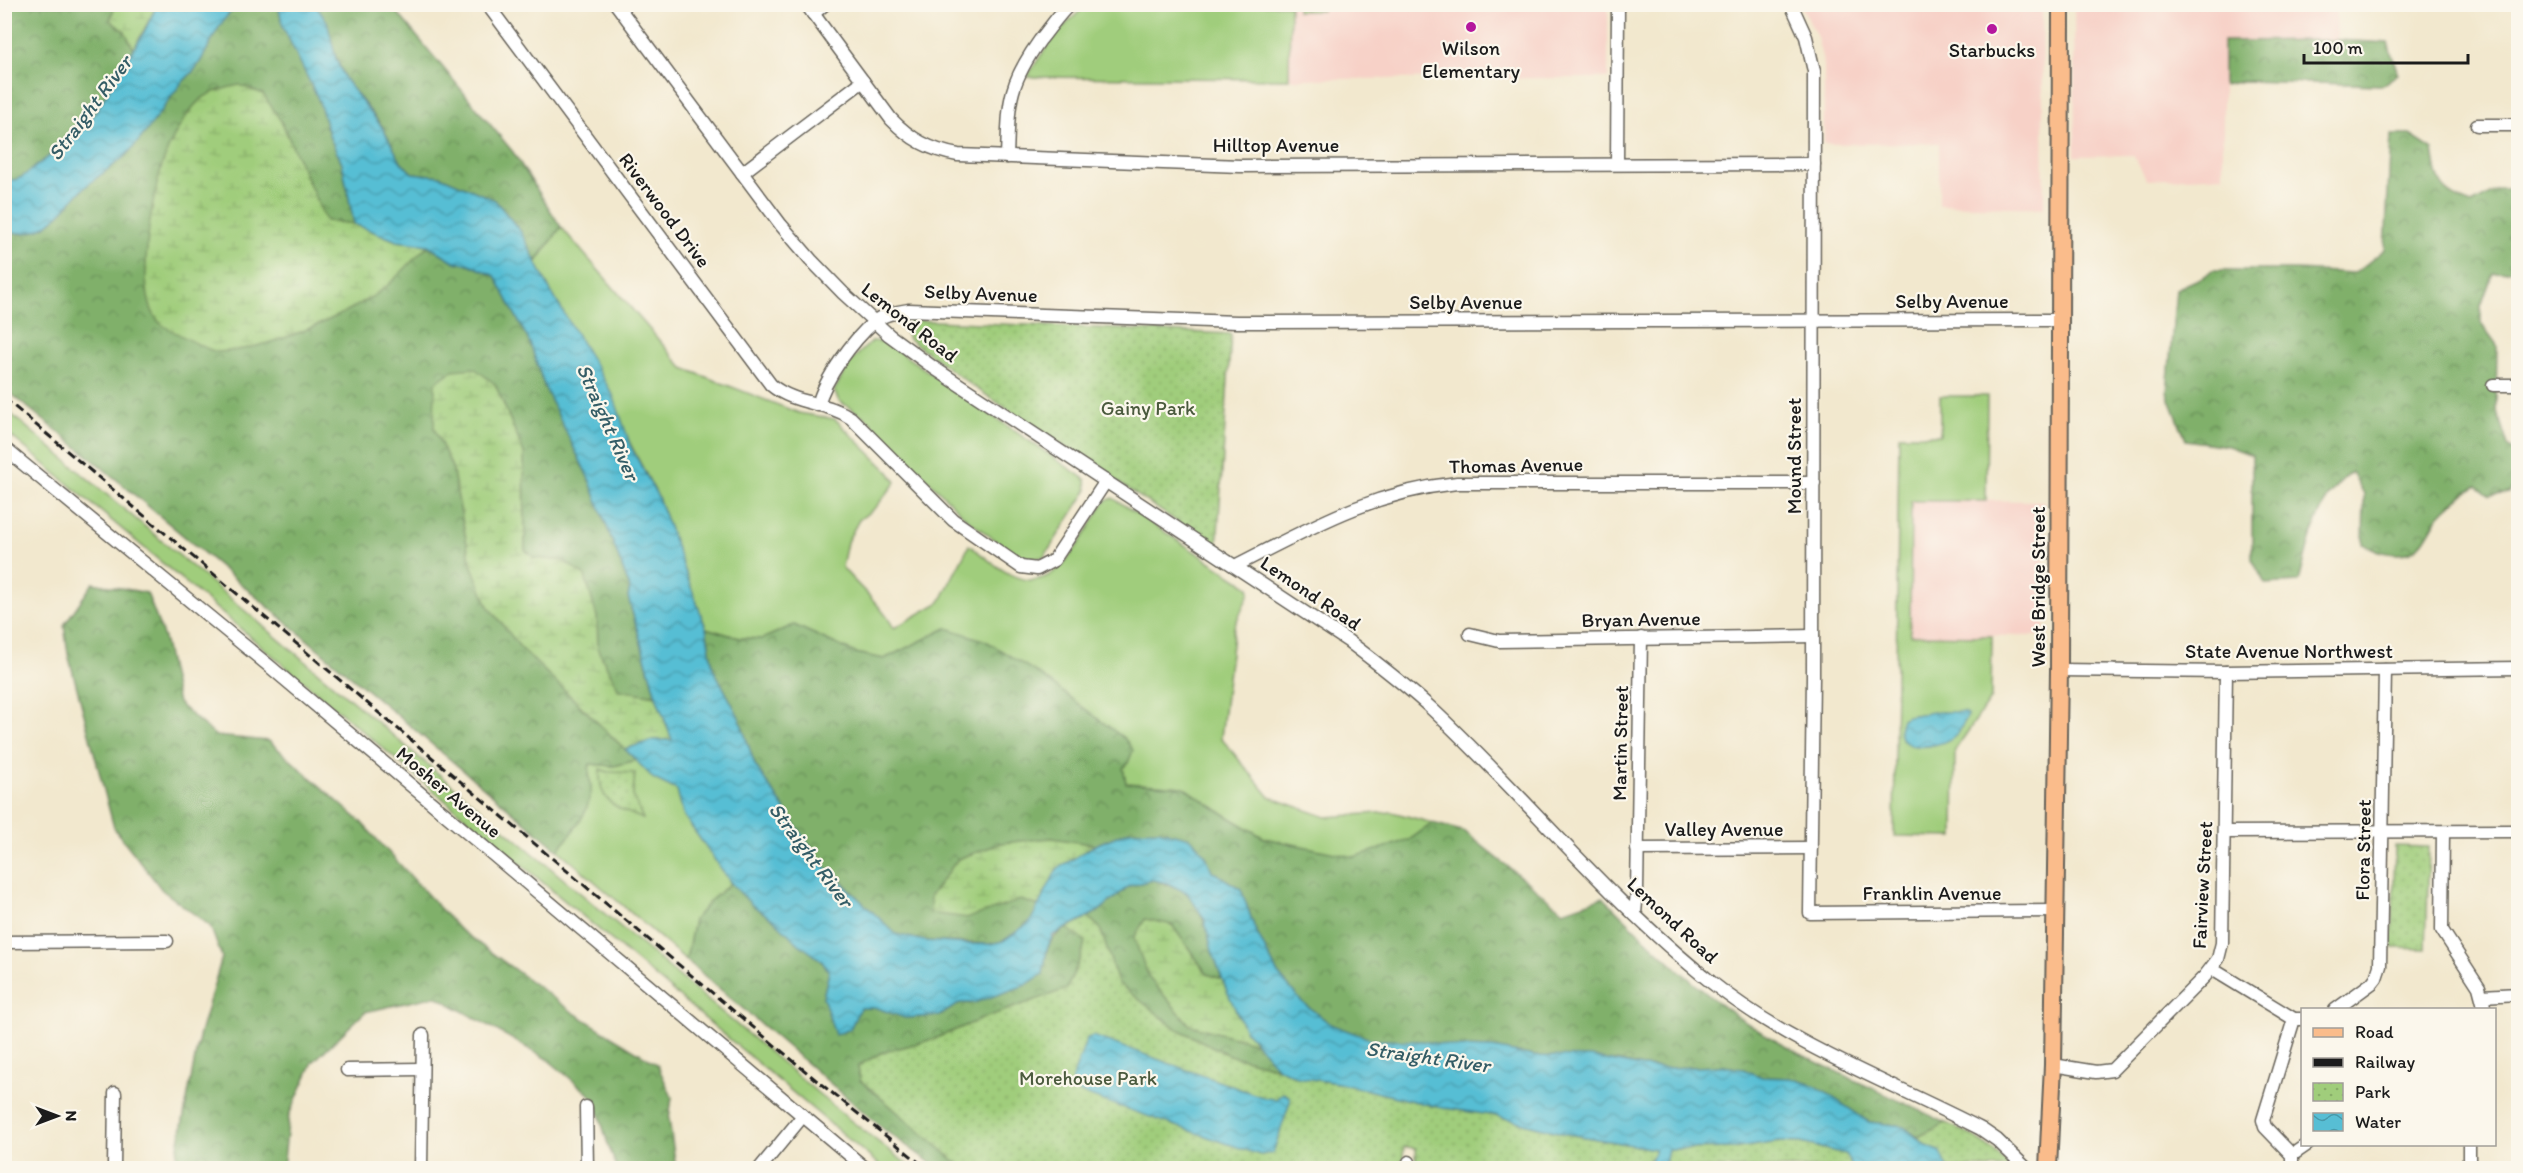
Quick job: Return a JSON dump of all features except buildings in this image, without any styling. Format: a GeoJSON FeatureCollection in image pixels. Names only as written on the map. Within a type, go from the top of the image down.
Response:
{"type":"FeatureCollection","features":[{"type":"Feature","properties":{"kind":"main road","name":"West Bridge Street"},"geometry":{"type":"LineString","coordinates":[[2048,1168],[2054,1065],[2059,670],[2061,4]]}},
{"type":"Feature","properties":{"kind":"street","name":"Riverwood Drive"},"geometry":{"type":"LineString","coordinates":[[487,4],[771,385],[791,398],[841,411],[851,418],[953,520],[1021,567],[1037,569],[1054,560],[1106,481]]}},
{"type":"Feature","properties":{"kind":"street","name":"Lemond Road"},"geometry":{"type":"LineString","coordinates":[[616,4],[742,173],[811,260],[874,321],[934,368],[1348,641],[1431,708],[1682,959],[1759,1016],[1801,1041],[1980,1129],[1997,1140],[2026,1168]]}},
{"type":"Feature","properties":{"kind":"street"},"geometry":{"type":"LineString","coordinates":[[809,9],[825,4]]}},
{"type":"Feature","properties":{"kind":"street"},"geometry":{"type":"LineString","coordinates":[[1007,157],[1009,105],[1018,73],[1056,19],[1070,4]]}},
{"type":"Feature","properties":{"kind":"street"},"geometry":{"type":"LineString","coordinates":[[1617,164],[1618,4]]}},
{"type":"Feature","properties":{"kind":"street","name":"Mound Street"},"geometry":{"type":"LineString","coordinates":[[1791,4],[1812,54],[1814,71],[1814,483],[1810,913]]}},
{"type":"Feature","properties":{"kind":"street","name":"Hilltop Avenue"},"geometry":{"type":"LineString","coordinates":[[809,9],[891,118],[916,141],[958,155],[1240,166],[1814,164]]}},
{"type":"Feature","properties":{"kind":"street"},"geometry":{"type":"LineString","coordinates":[[742,173],[862,81]]}},
{"type":"Feature","properties":{"kind":"street"},"geometry":{"type":"LineString","coordinates":[[2477,125],[2518,125]]}},
{"type":"Feature","properties":{"kind":"street","name":"Selby Avenue"},"geometry":{"type":"LineString","coordinates":[[874,321],[889,314],[909,310],[1235,322],[2060,320]]}},
{"type":"Feature","properties":{"kind":"street"},"geometry":{"type":"LineString","coordinates":[[818,405],[826,382],[874,321]]}},
{"type":"Feature","properties":{"kind":"street"},"geometry":{"type":"LineString","coordinates":[[2493,385],[2518,385]]}},
{"type":"Feature","properties":{"kind":"street","name":"Mosher Avenue"},"geometry":{"type":"LineString","coordinates":[[4,448],[673,1004],[802,1117],[865,1168]]}},
{"type":"Feature","properties":{"kind":"street","name":"Thomas Avenue"},"geometry":{"type":"LineString","coordinates":[[1235,566],[1347,511],[1376,499],[1426,486],[1456,483],[1814,483]]}},
{"type":"Feature","properties":{"kind":"street","name":"Bryan Avenue"},"geometry":{"type":"LineString","coordinates":[[1470,634],[1499,641],[1813,636]]}},
{"type":"Feature","properties":{"kind":"street","name":"Martin Street"},"geometry":{"type":"LineString","coordinates":[[1635,913],[1641,638]]}},
{"type":"Feature","properties":{"kind":"street","name":"State Avenue Northwest"},"geometry":{"type":"LineString","coordinates":[[2059,670],[2226,672],[2518,668]]}},
{"type":"Feature","properties":{"kind":"street","name":"Flora Street"},"geometry":{"type":"LineString","coordinates":[[2338,1008],[2372,983],[2378,973],[2384,830],[2385,670]]}},
{"type":"Feature","properties":{"kind":"street","name":"Fairview Street"},"geometry":{"type":"LineString","coordinates":[[2054,1065],[2096,1072],[2112,1070],[2212,969],[2218,959],[2222,943],[2226,832],[2226,672]]}},
{"type":"Feature","properties":{"kind":"street"},"geometry":{"type":"LineString","coordinates":[[2226,832],[2518,831]]}},
{"type":"Feature","properties":{"kind":"street"},"geometry":{"type":"LineString","coordinates":[[2443,832],[2442,930],[2479,987],[2485,1008]]}},
{"type":"Feature","properties":{"kind":"street","name":"Valley Avenue"},"geometry":{"type":"LineString","coordinates":[[1637,849],[1811,848]]}},
{"type":"Feature","properties":{"kind":"street","name":"Franklin Avenue"},"geometry":{"type":"LineString","coordinates":[[1810,913],[2055,911]]}},
{"type":"Feature","properties":{"kind":"street"},"geometry":{"type":"LineString","coordinates":[[4,942],[167,941]]}},
{"type":"Feature","properties":{"kind":"street"},"geometry":{"type":"LineString","coordinates":[[2212,969],[2298,1019],[2263,1120],[2265,1127],[2292,1155],[2292,1168]]}},
{"type":"Feature","properties":{"kind":"street"},"geometry":{"type":"LineString","coordinates":[[2482,996],[2518,994]]}},
{"type":"Feature","properties":{"kind":"street"},"geometry":{"type":"LineString","coordinates":[[421,1168],[423,1035]]}},
{"type":"Feature","properties":{"kind":"street"},"geometry":{"type":"LineString","coordinates":[[347,1070],[422,1069]]}},
{"type":"Feature","properties":{"kind":"street"},"geometry":{"type":"LineString","coordinates":[[114,1168],[115,1093]]}},
{"type":"Feature","properties":{"kind":"street"},"geometry":{"type":"LineString","coordinates":[[586,1107],[587,1168]]}},
{"type":"Feature","properties":{"kind":"street"},"geometry":{"type":"LineString","coordinates":[[760,1168],[802,1117]]}},
{"type":"Feature","properties":{"kind":"street"},"geometry":{"type":"LineString","coordinates":[[2292,1155],[2305,1146]]}},
{"type":"Feature","properties":{"kind":"street"},"geometry":{"type":"LineString","coordinates":[[2469,1146],[2469,1168]]}},
{"type":"Feature","properties":{"kind":"shaded area"},"geometry":{"type":"Polygon","coordinates":[[[1290,5],[1608,5],[1608,78],[1289,79],[1290,5]]]}},
{"type":"Feature","properties":{"kind":"shaded area"},"geometry":{"type":"Polygon","coordinates":[[[1801,5],[2042,5],[2044,208],[1939,205],[1939,143],[1824,144],[1824,65],[1817,37],[1801,5]]]}},
{"type":"Feature","properties":{"kind":"shaded area"},"geometry":{"type":"Polygon","coordinates":[[[2074,5],[2336,5],[2337,40],[2223,41],[2223,176],[2147,180],[2133,155],[2075,156],[2074,5]]]}},
{"type":"Feature","properties":{"kind":"shaded area"},"geometry":{"type":"Polygon","coordinates":[[[1911,500],[2044,501],[2044,636],[1910,635],[1911,500]]]}},
{"type":"Feature","properties":{"kind":"green space"},"geometry":{"type":"Polygon","coordinates":[[[240,4],[274,5],[279,9],[283,27],[319,101],[330,138],[342,163],[354,224],[326,221],[281,121],[271,343],[318,324],[376,294],[428,245],[455,262],[469,264],[495,276],[530,343],[545,388],[589,479],[630,588],[628,597],[656,696],[619,690],[598,650],[597,617],[564,561],[534,558],[525,550],[524,453],[495,384],[434,428],[452,467],[471,564],[520,647],[636,760],[614,766],[590,764],[591,792],[587,808],[579,823],[558,850],[93,460],[5,389],[4,231],[31,232],[41,228],[59,215],[89,184],[124,157],[196,68],[220,25],[240,4]]]}},
{"type":"Feature","properties":{"kind":"green space"},"geometry":{"type":"Polygon","coordinates":[[[4,5],[115,5],[111,20],[125,32],[134,49],[92,118],[73,138],[22,177],[14,180],[5,179],[4,5]]]}},
{"type":"Feature","properties":{"kind":"green space"},"geometry":{"type":"Polygon","coordinates":[[[115,5],[157,5],[134,49],[125,32],[110,20],[115,5]]]}},
{"type":"Feature","properties":{"kind":"green space"},"geometry":{"type":"Polygon","coordinates":[[[315,5],[391,5],[513,152],[561,227],[536,262],[521,232],[495,200],[440,176],[412,173],[400,161],[382,126],[345,79],[315,5]]]}},
{"type":"Feature","properties":{"kind":"green space"},"geometry":{"type":"Polygon","coordinates":[[[1088,5],[1290,5],[1289,79],[1027,77],[1054,38],[1088,5]]]}},
{"type":"Feature","properties":{"kind":"green space"},"geometry":{"type":"Polygon","coordinates":[[[1297,5],[1322,5],[1322,11],[1297,11],[1297,5]]]}},
{"type":"Feature","properties":{"kind":"green space"},"geometry":{"type":"Polygon","coordinates":[[[2337,40],[2388,43],[2398,74],[2382,85],[2243,81],[2223,85],[2223,41],[2337,40]]]}},
{"type":"Feature","properties":{"kind":"green space"},"geometry":{"type":"Polygon","coordinates":[[[239,85],[263,94],[281,121],[326,221],[354,224],[397,241],[428,245],[382,290],[340,315],[278,340],[218,352],[161,324],[152,311],[146,271],[147,248],[162,165],[180,127],[194,106],[204,97],[239,85]]]}},
{"type":"Feature","properties":{"kind":"green space"},"geometry":{"type":"Polygon","coordinates":[[[2391,135],[2410,135],[2433,150],[2442,185],[2446,191],[2461,200],[2472,204],[2499,189],[2512,189],[2518,230],[2513,270],[2493,273],[2481,306],[2481,323],[2497,345],[2496,408],[2508,446],[2518,455],[2518,482],[2509,493],[2490,496],[2477,486],[2444,511],[2419,546],[2406,553],[2391,554],[2363,544],[2364,494],[2352,472],[2340,482],[2322,507],[2299,582],[2265,584],[2252,559],[2252,455],[2228,446],[2186,440],[2167,392],[2176,289],[2205,276],[2212,270],[2355,273],[2385,249],[2391,135]]]}},
{"type":"Feature","properties":{"kind":"green space"},"geometry":{"type":"Polygon","coordinates":[[[561,227],[683,368],[799,413],[835,419],[889,472],[896,482],[876,507],[859,520],[847,542],[842,567],[876,604],[894,628],[940,602],[969,545],[1013,575],[1029,580],[1042,578],[1064,563],[1083,538],[1105,501],[1113,498],[1249,587],[1250,592],[1234,627],[1221,738],[1270,797],[1326,817],[1392,812],[1433,823],[1409,840],[1354,858],[1264,838],[1184,787],[1126,784],[1123,768],[947,628],[884,659],[855,653],[794,625],[762,639],[739,638],[706,628],[658,497],[536,263],[561,227]]]}},
{"type":"Feature","properties":{"kind":"green space","name":"Gainy Park"},"geometry":{"type":"Polygon","coordinates":[[[912,320],[1231,334],[1217,548],[974,387],[909,339],[901,325],[912,320]]]}},
{"type":"Feature","properties":{"kind":"green space"},"geometry":{"type":"Polygon","coordinates":[[[872,341],[885,342],[1086,480],[1087,491],[1044,557],[1030,559],[1016,556],[967,519],[866,418],[839,401],[834,391],[850,362],[872,341]]]}},
{"type":"Feature","properties":{"kind":"green space"},"geometry":{"type":"Polygon","coordinates":[[[474,368],[495,384],[524,453],[525,550],[534,558],[564,561],[585,576],[597,617],[598,650],[619,690],[656,696],[672,740],[653,740],[625,749],[520,647],[488,606],[471,564],[452,467],[434,428],[435,383],[453,370],[474,368]]]}},
{"type":"Feature","properties":{"kind":"green space"},"geometry":{"type":"Polygon","coordinates":[[[1940,396],[1987,396],[1986,501],[1911,501],[1910,635],[1992,636],[1991,698],[1955,750],[1954,837],[1894,836],[1899,435],[1940,435],[1940,396]]]}},
{"type":"Feature","properties":{"kind":"green space"},"geometry":{"type":"Polygon","coordinates":[[[4,408],[850,1120],[912,1168],[883,1168],[5,431],[4,408]]]}},
{"type":"Feature","properties":{"kind":"green space"},"geometry":{"type":"Polygon","coordinates":[[[93,583],[147,593],[164,638],[178,703],[216,736],[269,741],[361,822],[459,929],[574,1013],[657,1064],[672,1097],[669,1119],[676,1168],[617,1168],[595,1099],[547,1059],[436,996],[365,1012],[313,1062],[289,1115],[283,1168],[174,1168],[199,1037],[222,957],[210,926],[162,890],[114,828],[68,654],[64,625],[93,583]]]}},
{"type":"Feature","properties":{"kind":"green space"},"geometry":{"type":"Polygon","coordinates":[[[794,625],[855,653],[884,659],[947,628],[986,641],[1039,674],[1125,739],[1133,750],[1128,763],[1123,768],[1126,783],[1184,787],[1264,838],[1354,857],[1409,840],[1433,823],[1465,832],[1563,911],[1603,897],[1693,982],[1725,1008],[1777,1041],[1946,1123],[1918,1137],[1904,1126],[1869,1122],[1816,1086],[1790,1078],[1762,1077],[1743,1069],[1723,1066],[1642,1067],[1616,1061],[1534,1056],[1493,1048],[1456,1047],[1422,1041],[1373,1040],[1355,1034],[1332,1025],[1303,1003],[1278,974],[1255,929],[1241,889],[1212,871],[1206,856],[1129,831],[1095,845],[1052,838],[1002,843],[958,859],[1021,900],[1040,906],[1030,922],[1003,941],[990,944],[925,941],[896,935],[836,875],[821,864],[755,765],[739,717],[713,668],[706,628],[739,638],[762,639],[794,625]]]}},
{"type":"Feature","properties":{"kind":"green space"},"geometry":{"type":"Polygon","coordinates":[[[636,760],[654,779],[677,790],[684,816],[731,883],[710,901],[694,920],[686,960],[558,850],[577,822],[588,800],[590,764],[614,766],[636,760]]]}},
{"type":"Feature","properties":{"kind":"green space"},"geometry":{"type":"Polygon","coordinates":[[[600,769],[608,772],[635,773],[633,796],[643,819],[611,803],[602,790],[600,769]]]}},
{"type":"Feature","properties":{"kind":"green space"},"geometry":{"type":"Polygon","coordinates":[[[1052,838],[1095,845],[1057,869],[1040,906],[1021,900],[968,918],[930,913],[930,896],[958,859],[1002,843],[1052,838]]]}},
{"type":"Feature","properties":{"kind":"green space"},"geometry":{"type":"Polygon","coordinates":[[[2395,846],[2429,847],[2426,949],[2392,948],[2395,846]]]}},
{"type":"Feature","properties":{"kind":"green space"},"geometry":{"type":"Polygon","coordinates":[[[1153,880],[1178,888],[1192,898],[1208,932],[1222,979],[1207,974],[1172,925],[1190,1025],[1257,1043],[1278,1068],[1229,1055],[1177,1029],[1118,983],[1100,928],[1088,917],[1099,911],[1129,886],[1153,880]]]}},
{"type":"Feature","properties":{"kind":"green space"},"geometry":{"type":"Polygon","coordinates":[[[731,883],[752,905],[774,920],[799,944],[821,960],[829,972],[823,997],[850,1029],[860,1008],[877,1008],[905,1018],[939,1016],[960,1003],[974,1003],[1043,974],[1048,947],[1060,932],[1067,928],[1085,941],[1067,989],[987,1017],[934,1039],[881,1053],[858,1066],[860,1080],[963,1168],[938,1168],[886,1131],[686,960],[694,920],[710,901],[731,883]]]}},
{"type":"Feature","properties":{"kind":"green space","name":"Morehouse Park"},"geometry":{"type":"Polygon","coordinates":[[[1088,917],[1100,928],[1118,983],[1177,1029],[1229,1055],[1278,1068],[1297,1077],[1338,1083],[1438,1107],[1497,1116],[1562,1133],[1655,1149],[1654,1155],[1645,1164],[1625,1168],[1416,1168],[1416,1148],[1404,1147],[1402,1168],[963,1168],[860,1080],[858,1066],[881,1053],[934,1039],[987,1017],[1067,989],[1085,941],[1067,928],[1088,917]]]}},
{"type":"Feature","properties":{"kind":"green space"},"geometry":{"type":"Polygon","coordinates":[[[1145,919],[1172,925],[1207,974],[1222,979],[1245,1030],[1257,1043],[1190,1025],[1149,978],[1134,938],[1145,919]]]}},
{"type":"Feature","properties":{"kind":"green space"},"geometry":{"type":"Polygon","coordinates":[[[1946,1123],[1982,1142],[2012,1168],[1948,1168],[1940,1152],[1925,1145],[1918,1137],[1946,1123]]]}},
{"type":"Feature","properties":{"kind":"green space"},"geometry":{"type":"Polygon","coordinates":[[[1780,1142],[1801,1143],[1845,1154],[1853,1168],[1666,1168],[1665,1164],[1668,1149],[1737,1148],[1780,1142]]]}},
{"type":"Feature","properties":{"kind":"water"},"geometry":{"type":"Polygon","coordinates":[[[157,5],[240,5],[226,17],[196,68],[124,157],[89,184],[59,215],[41,228],[19,233],[5,231],[5,179],[14,180],[22,177],[73,138],[92,118],[144,32],[157,5]]]}},
{"type":"Feature","properties":{"kind":"water","name":"Straight River"},"geometry":{"type":"Polygon","coordinates":[[[274,5],[315,5],[327,21],[336,59],[345,79],[382,127],[401,162],[412,173],[440,176],[495,200],[521,232],[550,290],[613,395],[631,447],[658,497],[706,628],[713,668],[739,717],[755,765],[821,863],[896,934],[925,941],[968,944],[990,944],[1003,941],[1030,922],[1057,869],[1095,845],[1129,831],[1158,830],[1191,838],[1206,856],[1212,871],[1241,889],[1255,929],[1278,974],[1303,1003],[1332,1025],[1373,1040],[1422,1041],[1456,1047],[1493,1048],[1534,1056],[1591,1057],[1642,1067],[1723,1066],[1743,1069],[1762,1077],[1790,1078],[1816,1086],[1869,1122],[1904,1126],[1925,1145],[1941,1152],[1948,1168],[1853,1168],[1845,1154],[1801,1143],[1780,1142],[1737,1148],[1668,1149],[1666,1168],[1625,1168],[1651,1161],[1655,1149],[1562,1133],[1497,1116],[1438,1107],[1338,1083],[1297,1077],[1278,1068],[1245,1030],[1212,951],[1204,918],[1187,893],[1167,883],[1153,880],[1129,886],[1099,911],[1053,935],[1047,949],[1043,974],[1026,985],[974,1003],[960,1003],[939,1016],[905,1018],[877,1008],[860,1008],[850,1029],[835,1035],[823,997],[829,972],[821,960],[799,944],[774,920],[752,905],[731,883],[684,816],[677,790],[654,779],[625,749],[653,740],[672,740],[656,696],[628,597],[630,588],[589,479],[545,388],[530,343],[495,276],[469,264],[455,262],[428,245],[397,241],[354,224],[342,163],[330,138],[319,101],[283,27],[279,9],[274,5]]]}},
{"type":"Feature","properties":{"kind":"water"},"geometry":{"type":"Polygon","coordinates":[[[1933,712],[1963,712],[1967,714],[1967,717],[1955,735],[1936,745],[1916,746],[1907,744],[1901,738],[1899,730],[1902,719],[1907,716],[1933,712]]]}},
{"type":"Feature","properties":{"kind":"water"},"geometry":{"type":"Polygon","coordinates":[[[1093,1036],[1265,1098],[1276,1099],[1283,1093],[1290,1097],[1273,1153],[1260,1155],[1075,1091],[1072,1079],[1087,1038],[1093,1036]]]}},
{"type":"Feature","properties":{"kind":"railway"},"geometry":{"type":"LineString","coordinates":[[4,398],[816,1080],[926,1168]]}},
{"type":"Feature","properties":{"kind":"place","name":"Wilson Elementary"},"geometry":{"type":"Point","coordinates":[1471,27]}},
{"type":"Feature","properties":{"kind":"place","name":"Starbucks"},"geometry":{"type":"Point","coordinates":[1992,29]}}]}
